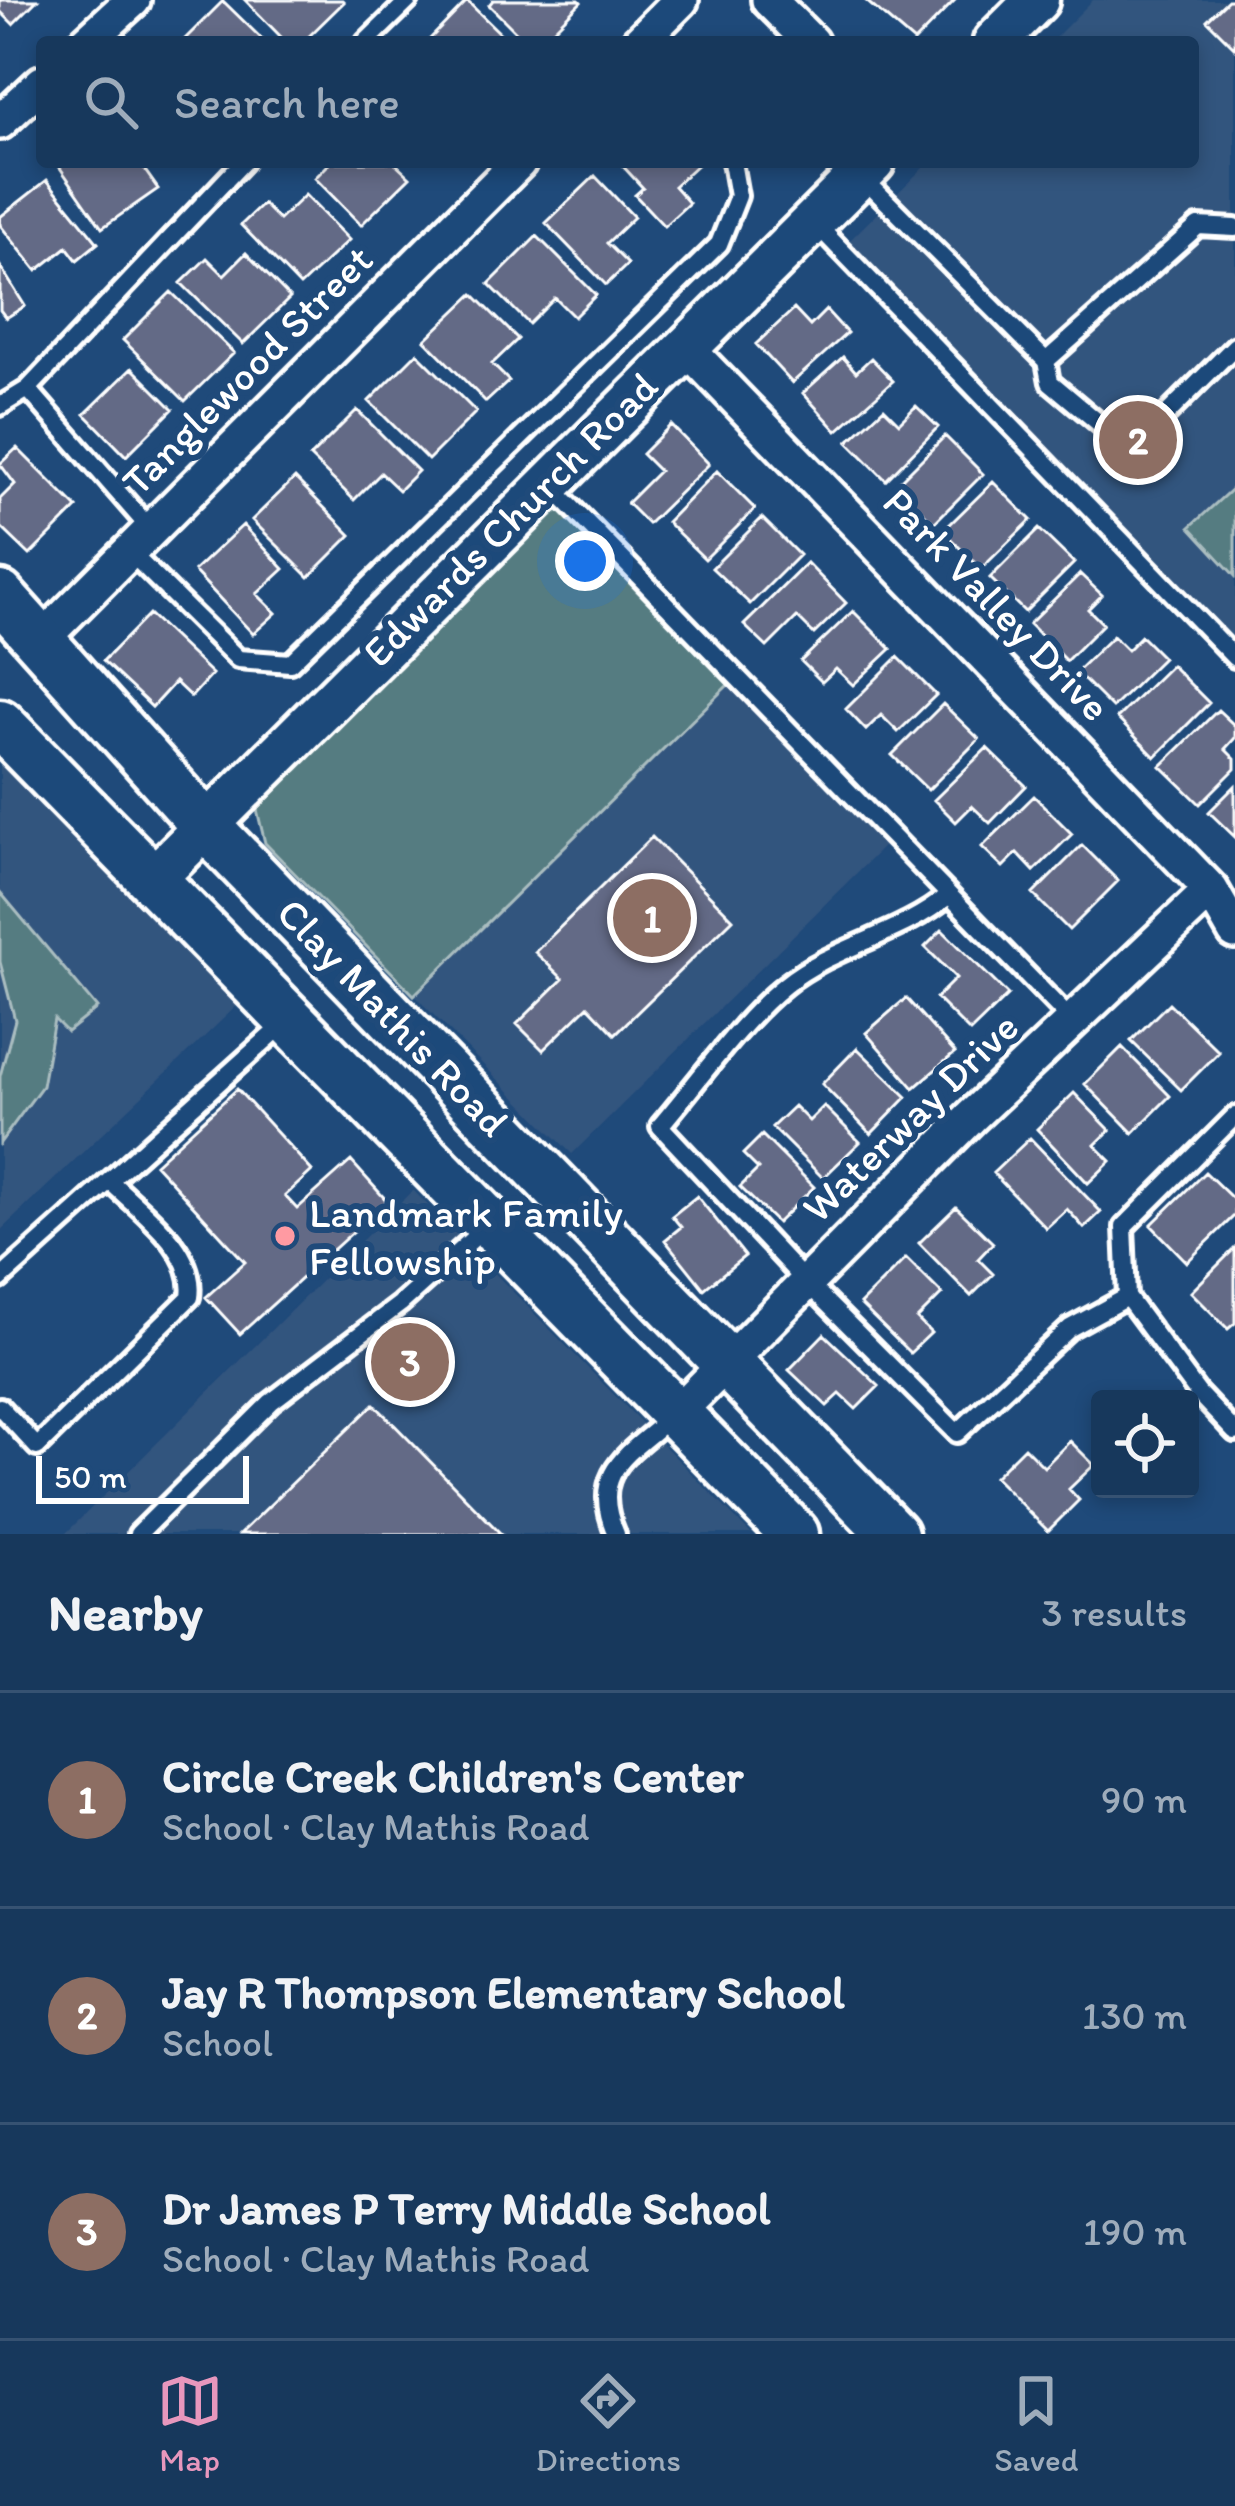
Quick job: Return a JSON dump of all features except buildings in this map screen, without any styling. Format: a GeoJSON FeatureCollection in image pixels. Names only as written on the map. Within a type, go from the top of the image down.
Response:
{"type":"FeatureCollection","features":[{"type":"Feature","properties":{"kind":"main road","name":"Clay Mathis Road"},"geometry":{"type":"LineString","coordinates":[[0,596],[207,827],[893,1534]]}},
{"type":"Feature","properties":{"kind":"main road","name":"Clay Mathis Road"},"geometry":{"type":"LineString","coordinates":[[0,724],[794,1534]]}},
{"type":"Feature","properties":{"kind":"street"},"geometry":{"type":"LineString","coordinates":[[94,36],[133,0]]}},
{"type":"Feature","properties":{"kind":"street"},"geometry":{"type":"LineString","coordinates":[[645,36],[681,0]]}},
{"type":"Feature","properties":{"kind":"street"},"geometry":{"type":"LineString","coordinates":[[769,0],[805,36]]}},
{"type":"Feature","properties":{"kind":"street"},"geometry":{"type":"LineString","coordinates":[[1000,36],[1037,0]]}},
{"type":"Feature","properties":{"kind":"street"},"geometry":{"type":"LineString","coordinates":[[0,122],[36,89]]}},
{"type":"Feature","properties":{"kind":"street","name":"Tanglewood Street"},"geometry":{"type":"LineString","coordinates":[[39,642],[513,168]]}},
{"type":"Feature","properties":{"kind":"street","name":"Edwards Church Road"},"geometry":{"type":"LineString","coordinates":[[152,880],[866,168]]}},
{"type":"Feature","properties":{"kind":"street","name":"Park Valley Drive"},"geometry":{"type":"LineString","coordinates":[[684,345],[1210,890],[1235,932]]}},
{"type":"Feature","properties":{"kind":"street","name":"Waterway Drive"},"geometry":{"type":"LineString","coordinates":[[677,1413],[1210,890]]}},
{"type":"Feature","properties":{"kind":"lane"},"geometry":{"type":"LineString","coordinates":[[372,36],[410,0]]}},
{"type":"Feature","properties":{"kind":"lane"},"geometry":{"type":"LineString","coordinates":[[0,406],[28,389],[237,168]]}},
{"type":"Feature","properties":{"kind":"lane"},"geometry":{"type":"LineString","coordinates":[[28,389],[140,541],[238,659],[290,663],[719,244],[738,196],[733,168]]}},
{"type":"Feature","properties":{"kind":"lane"},"geometry":{"type":"LineString","coordinates":[[866,168],[1046,362],[1050,382],[1131,450],[1235,346]]}},
{"type":"Feature","properties":{"kind":"lane"},"geometry":{"type":"LineString","coordinates":[[812,221],[1235,658]]}},
{"type":"Feature","properties":{"kind":"lane"},"geometry":{"type":"LineString","coordinates":[[1046,362],[1198,226],[1235,228]]}},
{"type":"Feature","properties":{"kind":"lane"},"geometry":{"type":"LineString","coordinates":[[547,482],[1072,1022]]}},
{"type":"Feature","properties":{"kind":"lane"},"geometry":{"type":"LineString","coordinates":[[949,895],[917,922],[860,944],[785,985],[660,1126],[957,1433],[1070,1328],[1127,1297]]}},
{"type":"Feature","properties":{"kind":"lane"},"geometry":{"type":"LineString","coordinates":[[0,1279],[292,1017]]}},
{"type":"Feature","properties":{"kind":"lane"},"geometry":{"type":"LineString","coordinates":[[1235,1116],[1124,1227],[1127,1297],[1198,1393],[1235,1432]]}},
{"type":"Feature","properties":{"kind":"lane"},"geometry":{"type":"LineString","coordinates":[[0,1408],[37,1447],[190,1298],[193,1278],[179,1251],[110,1180]]}},
{"type":"Feature","properties":{"kind":"lane"},"geometry":{"type":"LineString","coordinates":[[138,1534],[271,1402],[400,1304],[491,1222]]}},
{"type":"Feature","properties":{"kind":"lane"},"geometry":{"type":"LineString","coordinates":[[616,1534],[605,1511],[605,1488],[614,1467],[677,1413]]}},
{"type":"Feature","properties":{"kind":"shaded area"},"geometry":{"type":"Polygon","coordinates":[[[1093,0],[1235,0],[1235,639],[848,242],[923,168],[1199,168],[1199,36],[1057,36],[1093,0]]]}},
{"type":"Feature","properties":{"kind":"shaded area"},"geometry":{"type":"Polygon","coordinates":[[[732,681],[890,840],[572,1154],[414,995],[732,681]]]}},
{"type":"Feature","properties":{"kind":"shaded area"},"geometry":{"type":"Polygon","coordinates":[[[0,749],[132,899],[244,999],[0,1231],[0,749]]]}},
{"type":"Feature","properties":{"kind":"shaded area"},"geometry":{"type":"Polygon","coordinates":[[[413,1190],[751,1534],[65,1534],[413,1190]]]}},
{"type":"Feature","properties":{"kind":"green space"},"geometry":{"type":"Polygon","coordinates":[[[1235,486],[1235,576],[1190,527],[1235,486]]]}},
{"type":"Feature","properties":{"kind":"green space"},"geometry":{"type":"Polygon","coordinates":[[[555,502],[732,681],[414,995],[265,843],[255,801],[555,502]]]}},
{"type":"Feature","properties":{"kind":"green space"},"geometry":{"type":"Polygon","coordinates":[[[0,892],[97,1008],[67,1032],[54,1019],[42,1086],[0,1143],[0,1076],[15,1020],[0,962],[0,892]]]}},
{"type":"Feature","properties":{"kind":"place","name":"Jay R Thompson Elementary School"},"geometry":{"type":"Point","coordinates":[1138,440]}},
{"type":"Feature","properties":{"kind":"place","name":"Circle Creek Children's Center"},"geometry":{"type":"Point","coordinates":[652,918]}},
{"type":"Feature","properties":{"kind":"place","name":"Landmark Family Fellowship"},"geometry":{"type":"Point","coordinates":[285,1236]}},
{"type":"Feature","properties":{"kind":"place","name":"Dr James P Terry Middle School"},"geometry":{"type":"Point","coordinates":[410,1362]}}]}
